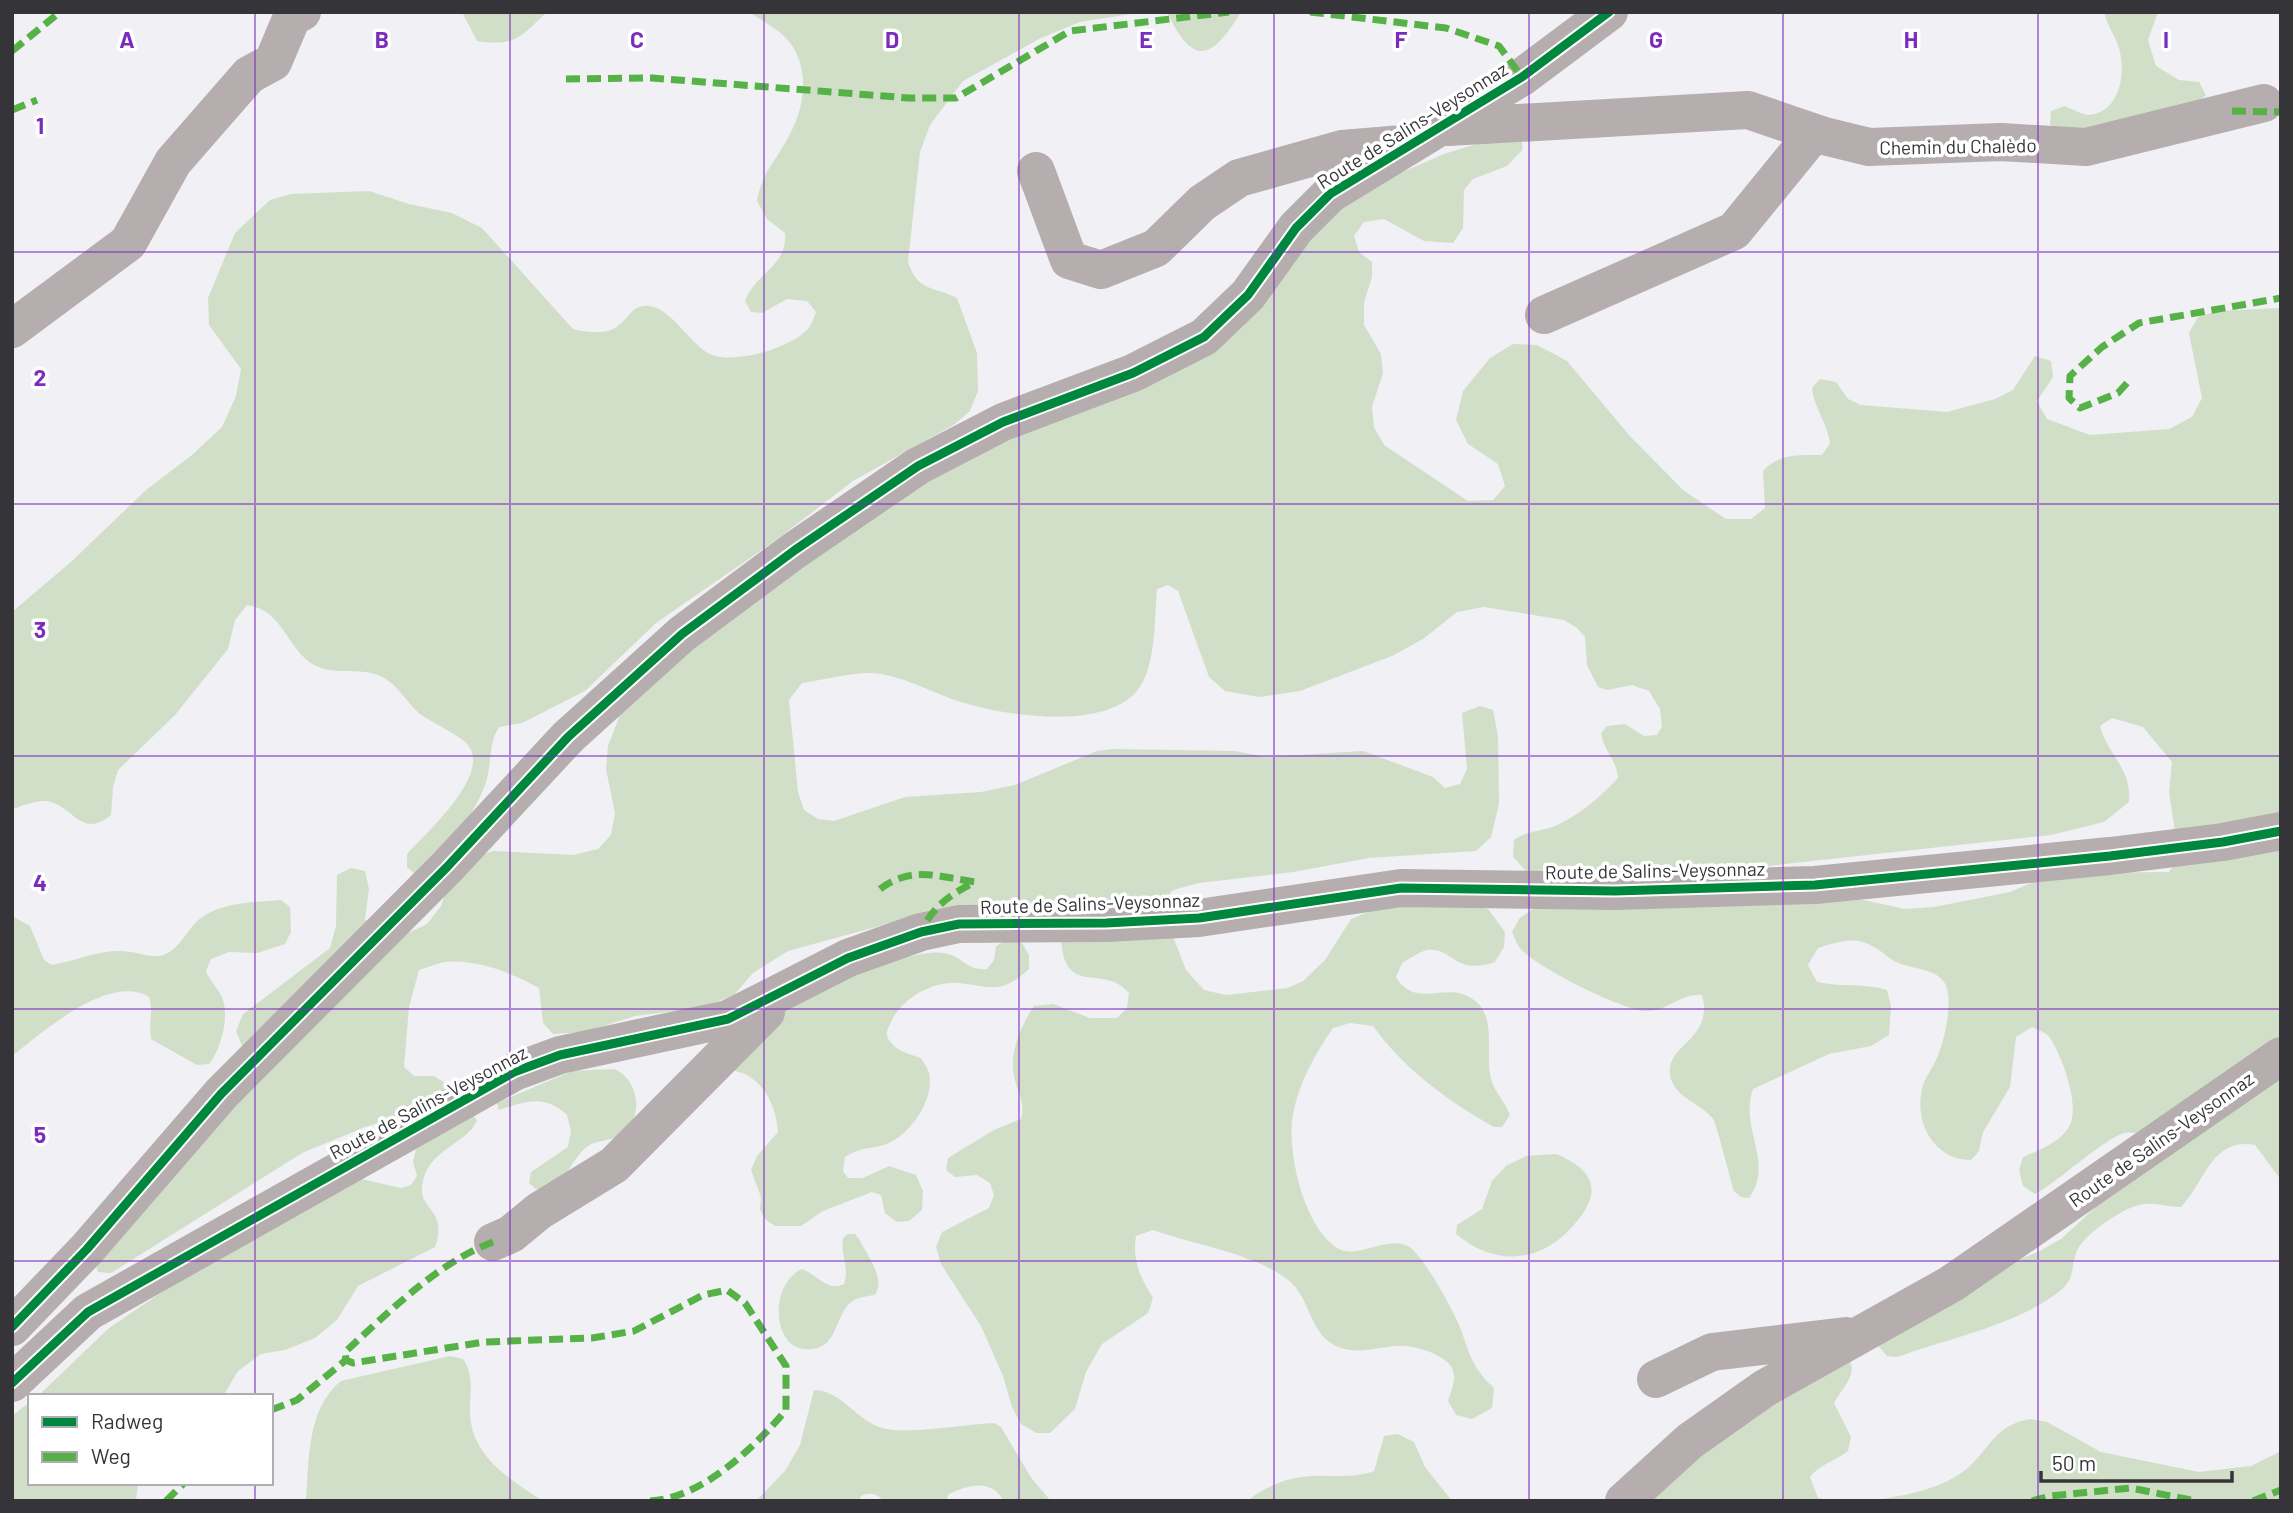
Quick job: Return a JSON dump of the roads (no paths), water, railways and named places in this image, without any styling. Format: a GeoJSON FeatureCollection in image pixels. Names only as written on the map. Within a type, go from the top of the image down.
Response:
{"type":"FeatureCollection","features":[{"type":"Feature","properties":{"kind":"street","name":"Route de Salins-Veysonnaz"},"geometry":{"type":"LineString","coordinates":[[12,1327],[87,1249],[221,1094],[447,867],[584,721],[681,634],[795,550],[918,466],[1003,422],[1133,373],[1204,337],[1248,295],[1296,228],[1319,203],[1522,77],[1609,12]]}},
{"type":"Feature","properties":{"kind":"street"},"geometry":{"type":"LineString","coordinates":[[12,328],[128,243],[173,162],[249,75],[273,62],[297,14]]}},
{"type":"Feature","properties":{"kind":"street","name":"Chemin du Chalèdo"},"geometry":{"type":"LineString","coordinates":[[1442,127],[1748,110],[1814,133],[1869,147],[2001,142],[2086,148],[2264,103]]}},
{"type":"Feature","properties":{"kind":"street"},"geometry":{"type":"LineString","coordinates":[[1544,315],[1734,231],[1814,133]]}},
{"type":"Feature","properties":{"kind":"street"},"geometry":{"type":"LineString","coordinates":[[1035,171],[1069,260],[1101,270],[1156,248],[1202,203],[1239,178],[1342,149],[1403,144],[1405,149]]}},
{"type":"Feature","properties":{"kind":"street","name":"Route de Salins-Veysonnaz"},"geometry":{"type":"LineString","coordinates":[[12,1383],[89,1312],[514,1072],[560,1055],[708,1025],[770,1000],[848,958],[879,945],[960,924],[1106,923],[1199,918],[1401,888],[1615,891],[1815,885],[2110,856],[2233,841],[2281,831]]}},
{"type":"Feature","properties":{"kind":"street"},"geometry":{"type":"LineString","coordinates":[[493,1242],[511,1234],[539,1211],[614,1165],[644,1138],[725,1050],[762,1018],[770,1000]]}},
{"type":"Feature","properties":{"kind":"street","name":"Route de Salins-Veysonnaz"},"geometry":{"type":"LineString","coordinates":[[1624,1501],[1654,1471],[1703,1431],[1765,1388],[1951,1284],[2281,1056]]}},
{"type":"Feature","properties":{"kind":"street"},"geometry":{"type":"LineString","coordinates":[[1656,1379],[1712,1352],[1842,1334],[1855,1339]]}}]}
